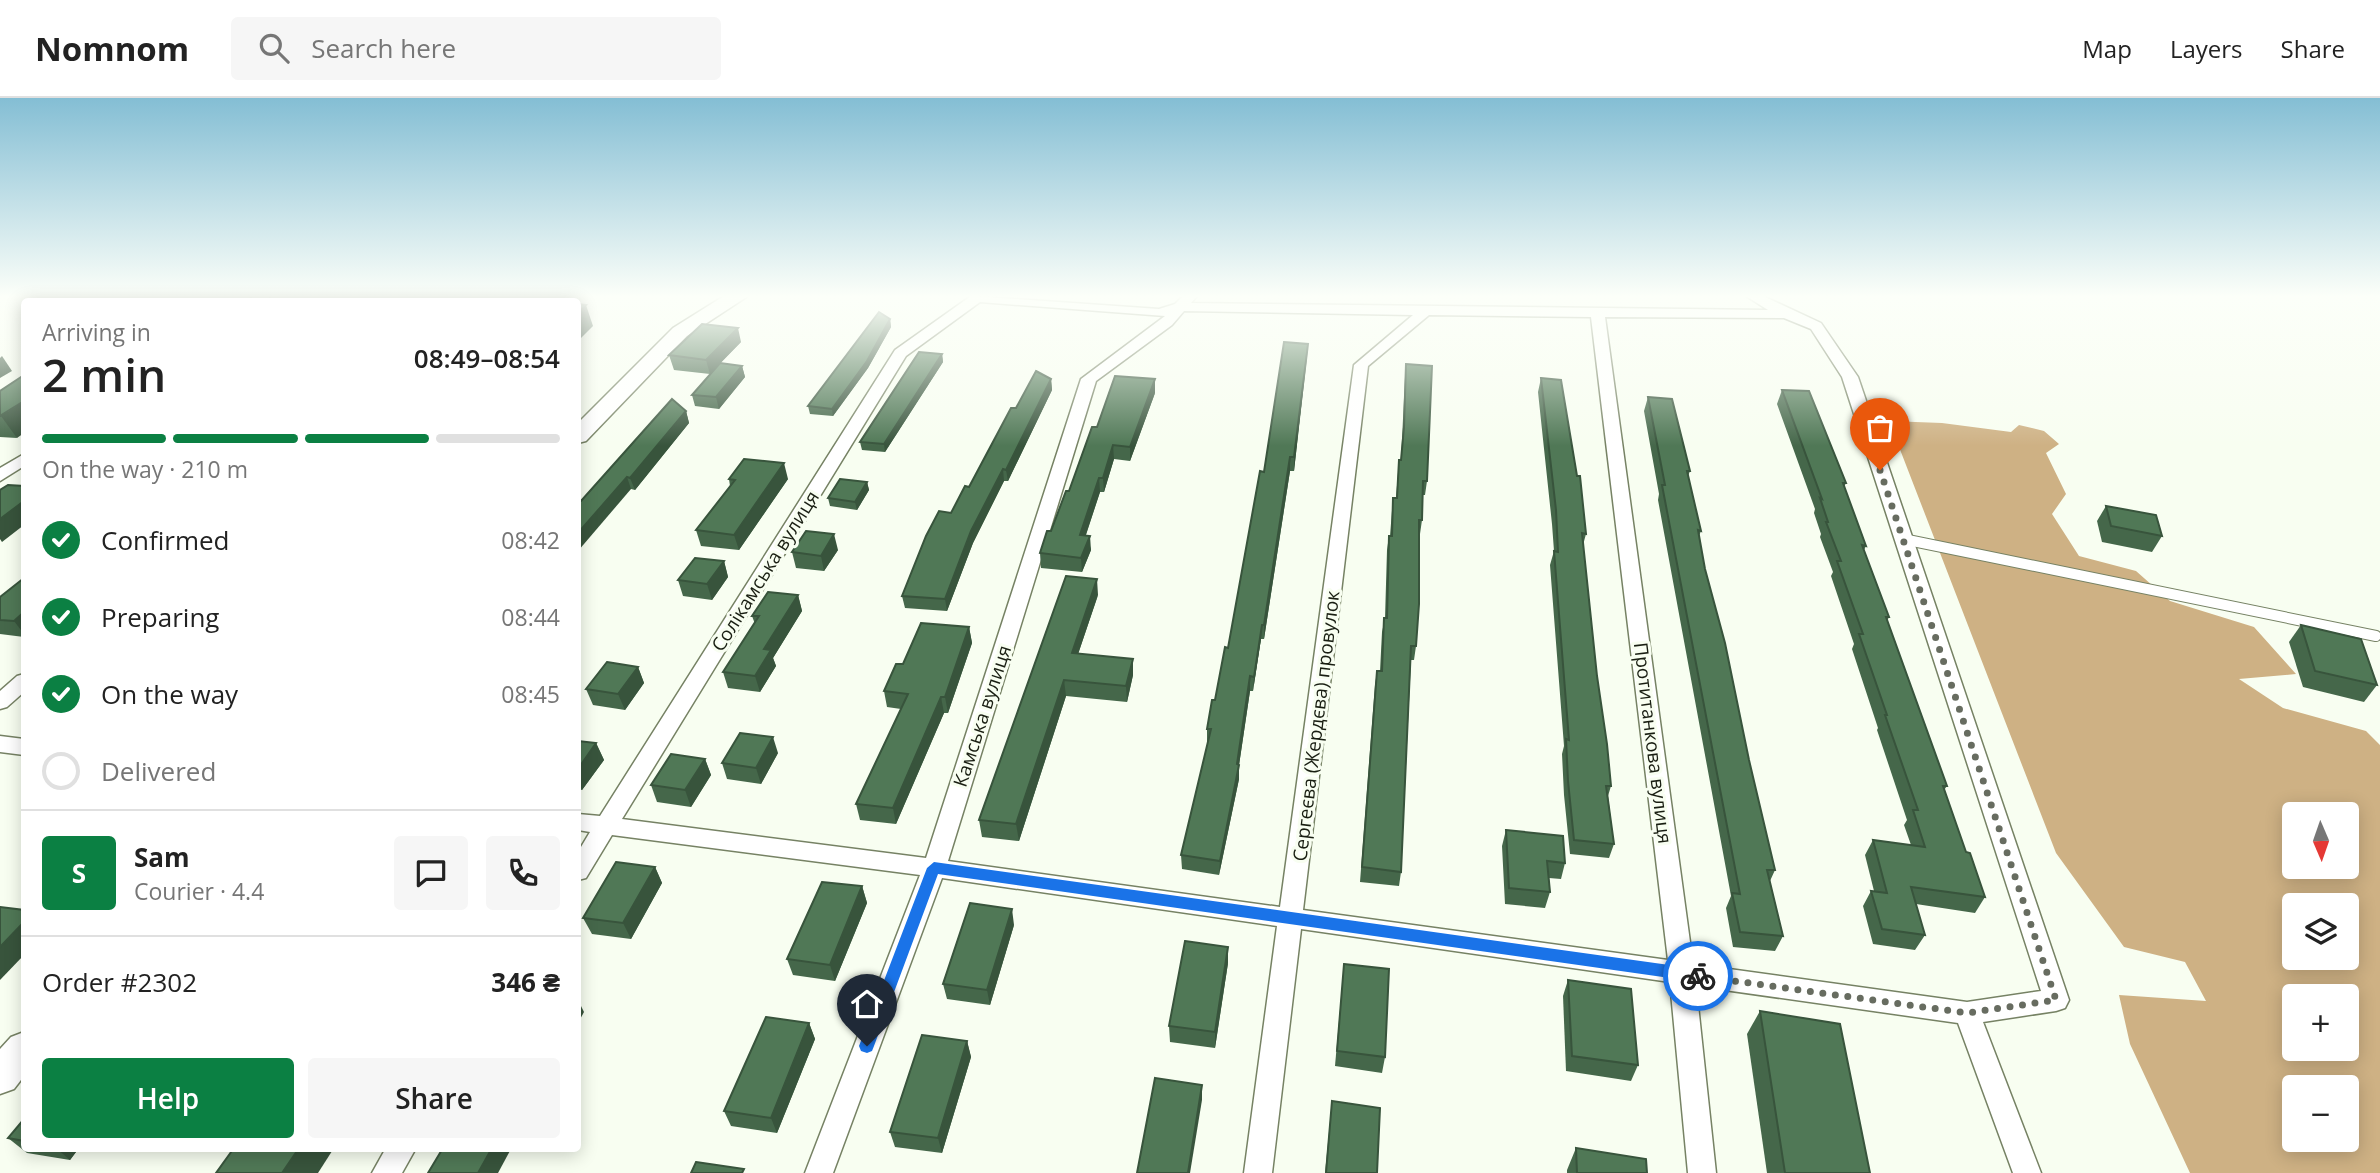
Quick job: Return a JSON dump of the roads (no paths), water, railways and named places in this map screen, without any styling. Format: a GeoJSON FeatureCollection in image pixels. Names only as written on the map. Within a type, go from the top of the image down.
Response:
{"type":"FeatureCollection","features":[{"type":"Feature","properties":{"kind":"main road"},"geometry":{"type":"LineString","coordinates":[[581,433],[666,346]]}},
{"type":"Feature","properties":{"kind":"main road"},"geometry":{"type":"LineString","coordinates":[[0,1076],[21,1052]]}},
{"type":"Feature","properties":{"kind":"street","name":"Солікамська вулиця"},"geometry":{"type":"LineString","coordinates":[[581,866],[900,353],[910,346]]}},
{"type":"Feature","properties":{"kind":"street","name":"Камська вулиця"},"geometry":{"type":"LineString","coordinates":[[818,1173],[934,868],[1089,379],[1135,346]]}},
{"type":"Feature","properties":{"kind":"street","name":"Сергеєва (Жердєва) провулок"},"geometry":{"type":"LineString","coordinates":[[1258,1173],[1361,365],[1384,346]]}},
{"type":"Feature","properties":{"kind":"street","name":"Протитанкова вулиця"},"geometry":{"type":"LineString","coordinates":[[1602,346],[1682,973],[1702,1173]]}},
{"type":"Feature","properties":{"kind":"street"},"geometry":{"type":"LineString","coordinates":[[581,822],[934,868],[1967,1013],[2056,1000],[1850,377],[1829,346]]}},
{"type":"Feature","properties":{"kind":"street"},"geometry":{"type":"LineString","coordinates":[[0,476],[21,460]]}},
{"type":"Feature","properties":{"kind":"street"},"geometry":{"type":"LineString","coordinates":[[0,702],[21,684]]}},
{"type":"Feature","properties":{"kind":"street"},"geometry":{"type":"LineString","coordinates":[[0,744],[21,747]]}},
{"type":"Feature","properties":{"kind":"street"},"geometry":{"type":"LineString","coordinates":[[1967,1013],[2027,1173]]}},
{"type":"Feature","properties":{"kind":"street"},"geometry":{"type":"LineString","coordinates":[[386,1173],[399,1152]]}},
{"type":"Feature","properties":{"kind":"lane"},"geometry":{"type":"LineString","coordinates":[[1903,539],[2376,636]]}}]}
